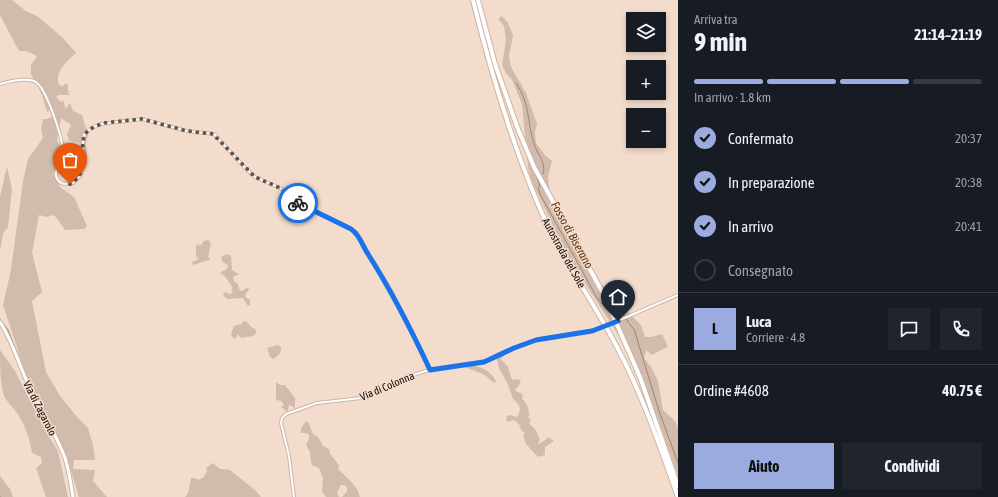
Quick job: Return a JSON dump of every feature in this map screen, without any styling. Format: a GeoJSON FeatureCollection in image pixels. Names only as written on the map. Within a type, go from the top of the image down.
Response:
{"type":"FeatureCollection","features":[{"type":"Feature","properties":{"kind":"highway","name":"Autostrada del Sole"},"geometry":{"type":"LineString","coordinates":[[473,0],[488,58],[513,138],[538,203],[560,248],[610,333],[629,370],[648,414],[678,497]]}},
{"type":"Feature","properties":{"kind":"highway","name":"Autostrada del Sole"},"geometry":{"type":"LineString","coordinates":[[478,0],[495,64],[518,129],[538,173],[607,302],[640,377],[678,486]]}},
{"type":"Feature","properties":{"kind":"main road","name":"Via di Zagarolo"},"geometry":{"type":"LineString","coordinates":[[0,322],[11,341],[21,370],[31,391],[65,458],[73,497]]}},
{"type":"Feature","properties":{"kind":"street"},"geometry":{"type":"LineString","coordinates":[[0,84],[26,80],[34,81],[39,85],[53,116],[62,142],[62,155],[56,176],[58,180],[64,184],[73,182],[80,176],[83,167],[82,142],[84,135],[90,129],[100,124],[142,119],[187,131],[215,135],[255,177],[280,188],[303,206],[344,225],[356,233],[394,296],[430,370]]}},
{"type":"Feature","properties":{"kind":"street","name":"Via di Colonna"},"geometry":{"type":"LineString","coordinates":[[294,497],[289,456],[281,426],[281,420],[284,415],[317,403],[362,398],[407,377],[430,370],[484,362],[514,348],[536,340],[595,330],[678,295]]}},
{"type":"Feature","properties":{"kind":"shaded area"},"geometry":{"type":"Polygon","coordinates":[[[0,0],[12,0],[26,11],[37,16],[63,38],[76,53],[62,67],[58,76],[59,85],[63,86],[67,83],[69,95],[58,95],[56,97],[61,102],[64,101],[65,109],[70,103],[73,111],[82,115],[88,135],[85,166],[79,169],[75,167],[81,157],[79,153],[80,143],[69,140],[67,134],[71,125],[61,118],[57,140],[61,148],[53,174],[60,187],[74,197],[87,226],[84,229],[65,230],[53,215],[47,217],[39,215],[32,253],[42,292],[32,301],[46,372],[60,396],[88,428],[93,445],[95,460],[74,460],[73,469],[95,470],[93,481],[107,497],[79,497],[66,454],[25,373],[3,305],[11,270],[23,181],[28,159],[43,138],[41,129],[43,119],[56,115],[53,107],[47,112],[42,95],[31,74],[31,65],[37,56],[26,51],[19,51],[0,15],[0,0]]]}},
{"type":"Feature","properties":{"kind":"shaded area"},"geometry":{"type":"Polygon","coordinates":[[[502,16],[508,23],[513,35],[509,56],[511,67],[526,93],[537,124],[535,132],[536,143],[545,155],[552,161],[548,176],[550,203],[602,298],[626,310],[641,325],[645,337],[662,334],[668,347],[651,355],[648,351],[646,351],[644,358],[651,367],[658,381],[663,410],[675,421],[678,428],[678,476],[638,366],[567,255],[531,180],[528,168],[522,104],[512,80],[502,65],[506,40],[504,26],[498,19],[502,16]]]}},
{"type":"Feature","properties":{"kind":"shaded area"},"geometry":{"type":"Polygon","coordinates":[[[7,167],[12,189],[8,227],[3,234],[0,251],[0,196],[7,167]]]}},
{"type":"Feature","properties":{"kind":"shaded area"},"geometry":{"type":"Polygon","coordinates":[[[208,240],[211,243],[208,257],[210,258],[209,260],[193,265],[192,262],[199,259],[196,256],[196,246],[198,244],[200,246],[204,241],[208,240]]]}},
{"type":"Feature","properties":{"kind":"shaded area"},"geometry":{"type":"Polygon","coordinates":[[[227,254],[231,256],[232,270],[239,274],[233,277],[234,281],[238,284],[239,289],[241,291],[247,288],[250,289],[245,296],[250,299],[250,305],[248,306],[243,298],[227,299],[223,295],[225,292],[230,294],[233,292],[231,290],[233,288],[224,275],[221,274],[221,272],[227,269],[228,266],[222,262],[221,257],[227,254]]]}},
{"type":"Feature","properties":{"kind":"shaded area"},"geometry":{"type":"Polygon","coordinates":[[[243,321],[247,322],[256,330],[256,333],[253,336],[241,338],[237,335],[235,339],[233,338],[231,334],[234,326],[242,324],[243,321]]]}},
{"type":"Feature","properties":{"kind":"shaded area"},"geometry":{"type":"Polygon","coordinates":[[[278,345],[281,347],[281,351],[273,359],[270,357],[267,348],[278,345]]]}},
{"type":"Feature","properties":{"kind":"shaded area"},"geometry":{"type":"Polygon","coordinates":[[[0,350],[15,371],[46,432],[58,451],[68,497],[46,497],[36,468],[42,463],[41,457],[32,453],[25,427],[17,413],[4,396],[1,379],[0,350]]]}},
{"type":"Feature","properties":{"kind":"shaded area"},"geometry":{"type":"Polygon","coordinates":[[[505,353],[501,359],[508,367],[512,380],[518,379],[521,381],[515,389],[523,396],[522,399],[527,406],[529,413],[528,417],[531,420],[529,424],[533,427],[540,440],[538,443],[539,444],[548,437],[554,441],[545,447],[545,455],[538,457],[526,444],[523,436],[525,433],[521,430],[519,424],[514,420],[508,422],[506,419],[507,416],[511,415],[516,417],[518,416],[520,410],[519,405],[513,399],[497,360],[495,359],[505,353]]]}},
{"type":"Feature","properties":{"kind":"shaded area"},"geometry":{"type":"Polygon","coordinates":[[[472,365],[483,369],[492,375],[496,382],[494,383],[485,375],[465,367],[472,365]]]}},
{"type":"Feature","properties":{"kind":"shaded area"},"geometry":{"type":"Polygon","coordinates":[[[276,382],[280,385],[285,385],[295,398],[295,408],[289,405],[288,411],[286,411],[281,407],[284,405],[281,401],[276,400],[276,382]]]}},
{"type":"Feature","properties":{"kind":"shaded area"},"geometry":{"type":"Polygon","coordinates":[[[306,421],[308,422],[313,434],[318,437],[323,446],[329,449],[330,454],[339,465],[338,469],[354,485],[360,497],[342,497],[347,491],[347,488],[345,485],[341,485],[337,493],[339,497],[326,497],[322,491],[323,478],[319,468],[312,465],[310,452],[306,445],[309,435],[306,433],[301,433],[301,429],[306,421]]]}},
{"type":"Feature","properties":{"kind":"shaded area"},"geometry":{"type":"Polygon","coordinates":[[[213,463],[220,469],[230,470],[256,491],[261,497],[185,497],[188,493],[191,478],[198,480],[204,477],[207,471],[206,468],[213,463]]]}},
{"type":"Feature","properties":{"kind":"shaded area"},"geometry":{"type":"Polygon","coordinates":[[[0,476],[10,489],[13,497],[0,497],[0,476]]]}},
{"type":"Feature","properties":{"kind":"waterway","name":"Fosso di Biserano"},"geometry":{"type":"LineString","coordinates":[[516,83],[527,108],[531,133],[543,165],[543,174]]}},
{"type":"Feature","properties":{"kind":"waterway","name":"Fosso di Biserano"},"geometry":{"type":"LineString","coordinates":[[537,178],[540,186],[538,188],[540,194],[597,298],[602,304],[607,305]]}},
{"type":"Feature","properties":{"kind":"waterway","name":"Fosso di Biserano"},"geometry":{"type":"LineString","coordinates":[[610,306],[619,309],[634,329],[659,411],[678,463]]}},
{"type":"Feature","properties":{"kind":"waterway"},"geometry":{"type":"LineString","coordinates":[[0,319],[8,330],[19,357]]}},
{"type":"Feature","properties":{"kind":"way so far"},"geometry":{"type":"LineString","coordinates":[[70,184],[80,176],[83,167],[83,140],[85,134],[90,129],[103,123],[142,119],[187,131],[216,135],[255,177],[280,188],[298,203]]}},
{"type":"Feature","properties":{"kind":"route"},"geometry":{"type":"LineString","coordinates":[[298,203],[344,225],[358,235],[365,250],[394,296],[430,370],[484,362],[523,344],[536,340],[592,331],[618,321]]}}]}
